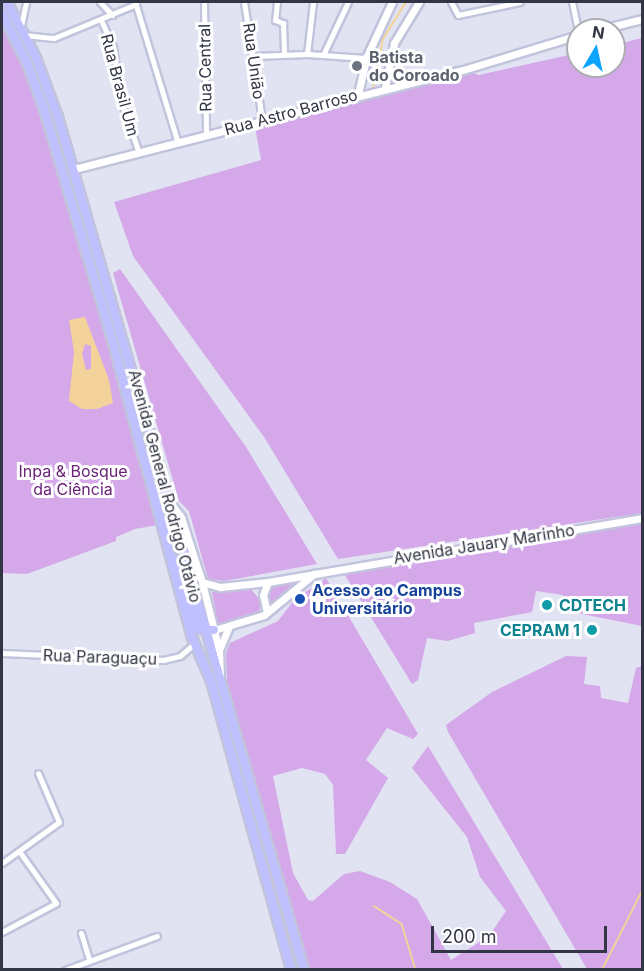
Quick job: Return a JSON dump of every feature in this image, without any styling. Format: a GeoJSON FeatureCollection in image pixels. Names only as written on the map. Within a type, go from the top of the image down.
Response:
{"type":"FeatureCollection","features":[{"type":"Feature","properties":{"kind":"main road","name":"Avenida General Rodrigo Otávio"},"geometry":{"type":"LineString","coordinates":[[7,2],[48,86],[74,169],[169,500],[210,631],[220,680],[304,969]]}},
{"type":"Feature","properties":{"kind":"main road","name":"Avenida General Rodrigo Otávio"},"geometry":{"type":"LineString","coordinates":[[2,13],[27,63],[44,109],[194,644],[211,681],[291,969]]}},
{"type":"Feature","properties":{"kind":"main road"},"geometry":{"type":"LineString","coordinates":[[169,553],[180,568],[197,629],[210,631]]}},
{"type":"Feature","properties":{"kind":"street"},"geometry":{"type":"LineString","coordinates":[[26,2],[22,32],[54,38],[101,20],[136,3],[177,140]]}},
{"type":"Feature","properties":{"kind":"street"},"geometry":{"type":"LineString","coordinates":[[100,2],[112,15]]}},
{"type":"Feature","properties":{"kind":"street","name":"Rua Central"},"geometry":{"type":"LineString","coordinates":[[204,2],[206,134]]}},
{"type":"Feature","properties":{"kind":"street","name":"Rua União"},"geometry":{"type":"LineString","coordinates":[[244,2],[255,56],[262,120]]}},
{"type":"Feature","properties":{"kind":"street"},"geometry":{"type":"LineString","coordinates":[[277,2],[275,20],[283,25],[284,54]]}},
{"type":"Feature","properties":{"kind":"street"},"geometry":{"type":"LineString","coordinates":[[307,54],[313,2]]}},
{"type":"Feature","properties":{"kind":"street"},"geometry":{"type":"LineString","coordinates":[[323,56],[348,2]]}},
{"type":"Feature","properties":{"kind":"street"},"geometry":{"type":"LineString","coordinates":[[358,94],[366,58],[392,2]]}},
{"type":"Feature","properties":{"kind":"street"},"geometry":{"type":"LineString","coordinates":[[385,87],[394,43],[419,2]]}},
{"type":"Feature","properties":{"kind":"street"},"geometry":{"type":"LineString","coordinates":[[452,2],[458,15],[520,2]]}},
{"type":"Feature","properties":{"kind":"street"},"geometry":{"type":"LineString","coordinates":[[573,2],[576,18]]}},
{"type":"Feature","properties":{"kind":"street"},"geometry":{"type":"LineString","coordinates":[[626,23],[642,19]]}},
{"type":"Feature","properties":{"kind":"street","name":"Rua Brasil Um"},"geometry":{"type":"LineString","coordinates":[[101,20],[113,47],[121,101],[138,150]]}},
{"type":"Feature","properties":{"kind":"street","name":"Rua Astro Barroso"},"geometry":{"type":"LineString","coordinates":[[74,169],[138,150],[463,69],[566,39]]}},
{"type":"Feature","properties":{"kind":"street"},"geometry":{"type":"LineString","coordinates":[[255,56],[307,54],[366,58]]}},
{"type":"Feature","properties":{"kind":"street","name":"Avenida General Rodrigo Otávio"},"geometry":{"type":"LineString","coordinates":[[169,500],[181,517],[202,582],[210,631],[219,651],[220,680]]}},
{"type":"Feature","properties":{"kind":"street","name":"Avenida Jauary Marinho"},"geometry":{"type":"LineString","coordinates":[[202,582],[220,587],[268,582],[327,569],[642,518]]}},
{"type":"Feature","properties":{"kind":"street","name":"Avenida Jauary Marinho"},"geometry":{"type":"LineString","coordinates":[[210,631],[267,612],[306,578],[327,569]]}},
{"type":"Feature","properties":{"kind":"street"},"geometry":{"type":"LineString","coordinates":[[262,595],[268,582]]}},
{"type":"Feature","properties":{"kind":"street"},"geometry":{"type":"LineString","coordinates":[[253,584],[262,595],[267,612]]}},
{"type":"Feature","properties":{"kind":"street"},"geometry":{"type":"LineString","coordinates":[[219,651],[229,626]]}},
{"type":"Feature","properties":{"kind":"street","name":"Rua Paraguaçu"},"geometry":{"type":"LineString","coordinates":[[2,653],[163,660],[180,656],[194,644]]}},
{"type":"Feature","properties":{"kind":"street"},"geometry":{"type":"LineString","coordinates":[[2,863],[59,822],[38,773]]}},
{"type":"Feature","properties":{"kind":"street"},"geometry":{"type":"LineString","coordinates":[[2,932],[44,912],[56,900],[19,851]]}},
{"type":"Feature","properties":{"kind":"street"},"geometry":{"type":"LineString","coordinates":[[81,933],[89,960]]}},
{"type":"Feature","properties":{"kind":"street"},"geometry":{"type":"LineString","coordinates":[[66,969],[157,936]]}},
{"type":"Feature","properties":{"kind":"green space","name":"Inpa & Bosque da Ciência"},"geometry":{"type":"Polygon","coordinates":[[[2,22],[23,64],[61,181],[158,525],[135,529],[116,537],[116,541],[27,574],[2,573],[2,22]]]}},
{"type":"Feature","properties":{"kind":"green space"},"geometry":{"type":"Polygon","coordinates":[[[642,38],[642,513],[338,559],[264,437],[133,256],[114,202],[261,160],[255,127],[469,72],[479,75],[566,56],[566,78],[626,78],[626,42],[642,38]]]}},
{"type":"Feature","properties":{"kind":"green space"},"geometry":{"type":"Polygon","coordinates":[[[120,269],[246,447],[317,564],[224,581],[208,579],[189,511],[179,501],[113,273],[120,269]]]}},
{"type":"Feature","properties":{"kind":"green space"},"geometry":{"type":"Polygon","coordinates":[[[642,523],[642,626],[562,610],[563,595],[536,591],[532,612],[474,623],[475,633],[448,641],[427,638],[418,680],[412,684],[345,575],[349,571],[642,523]]]}},
{"type":"Feature","properties":{"kind":"green space"},"geometry":{"type":"Polygon","coordinates":[[[326,578],[418,734],[413,739],[387,728],[366,760],[388,778],[345,854],[336,854],[333,785],[325,774],[302,768],[273,776],[293,873],[308,900],[313,901],[344,874],[360,871],[390,882],[417,899],[451,960],[489,936],[506,911],[480,877],[467,837],[412,768],[428,746],[563,969],[308,969],[227,681],[226,653],[230,643],[278,621],[294,600],[326,578]]]}},
{"type":"Feature","properties":{"kind":"green space"},"geometry":{"type":"Polygon","coordinates":[[[303,580],[271,605],[268,601],[271,582],[303,580]]]}},
{"type":"Feature","properties":{"kind":"green space"},"geometry":{"type":"Polygon","coordinates":[[[250,588],[261,601],[259,615],[218,624],[212,592],[250,588]]]}},
{"type":"Feature","properties":{"kind":"green space"},"geometry":{"type":"Polygon","coordinates":[[[566,656],[587,657],[584,684],[600,686],[601,698],[628,703],[636,668],[642,666],[642,969],[587,969],[446,725],[492,692],[566,656]]]}},
{"type":"Feature","properties":{"kind":"shaded area"},"geometry":{"type":"Polygon","coordinates":[[[85,317],[109,380],[113,403],[97,409],[82,409],[69,401],[74,352],[69,320],[85,317]],[[85,344],[82,354],[86,370],[91,369],[91,346],[85,344]]]}},
{"type":"Feature","properties":{"kind":"waterway"},"geometry":{"type":"LineString","coordinates":[[373,89],[383,39],[406,2]]}},
{"type":"Feature","properties":{"kind":"waterway"},"geometry":{"type":"LineString","coordinates":[[602,970],[642,891]]}},
{"type":"Feature","properties":{"kind":"waterway"},"geometry":{"type":"LineString","coordinates":[[374,906],[402,924],[416,970]]}},
{"type":"Feature","properties":{"kind":"place","name":"Batista do Coroado"},"geometry":{"type":"Point","coordinates":[357,66]}},
{"type":"Feature","properties":{"kind":"place","name":"Acesso ao Campus Universitário"},"geometry":{"type":"Point","coordinates":[300,599]}},
{"type":"Feature","properties":{"kind":"place","name":"CDTECH"},"geometry":{"type":"Point","coordinates":[547,605]}},
{"type":"Feature","properties":{"kind":"place","name":"CEPRAM 1"},"geometry":{"type":"Point","coordinates":[592,630]}}]}
